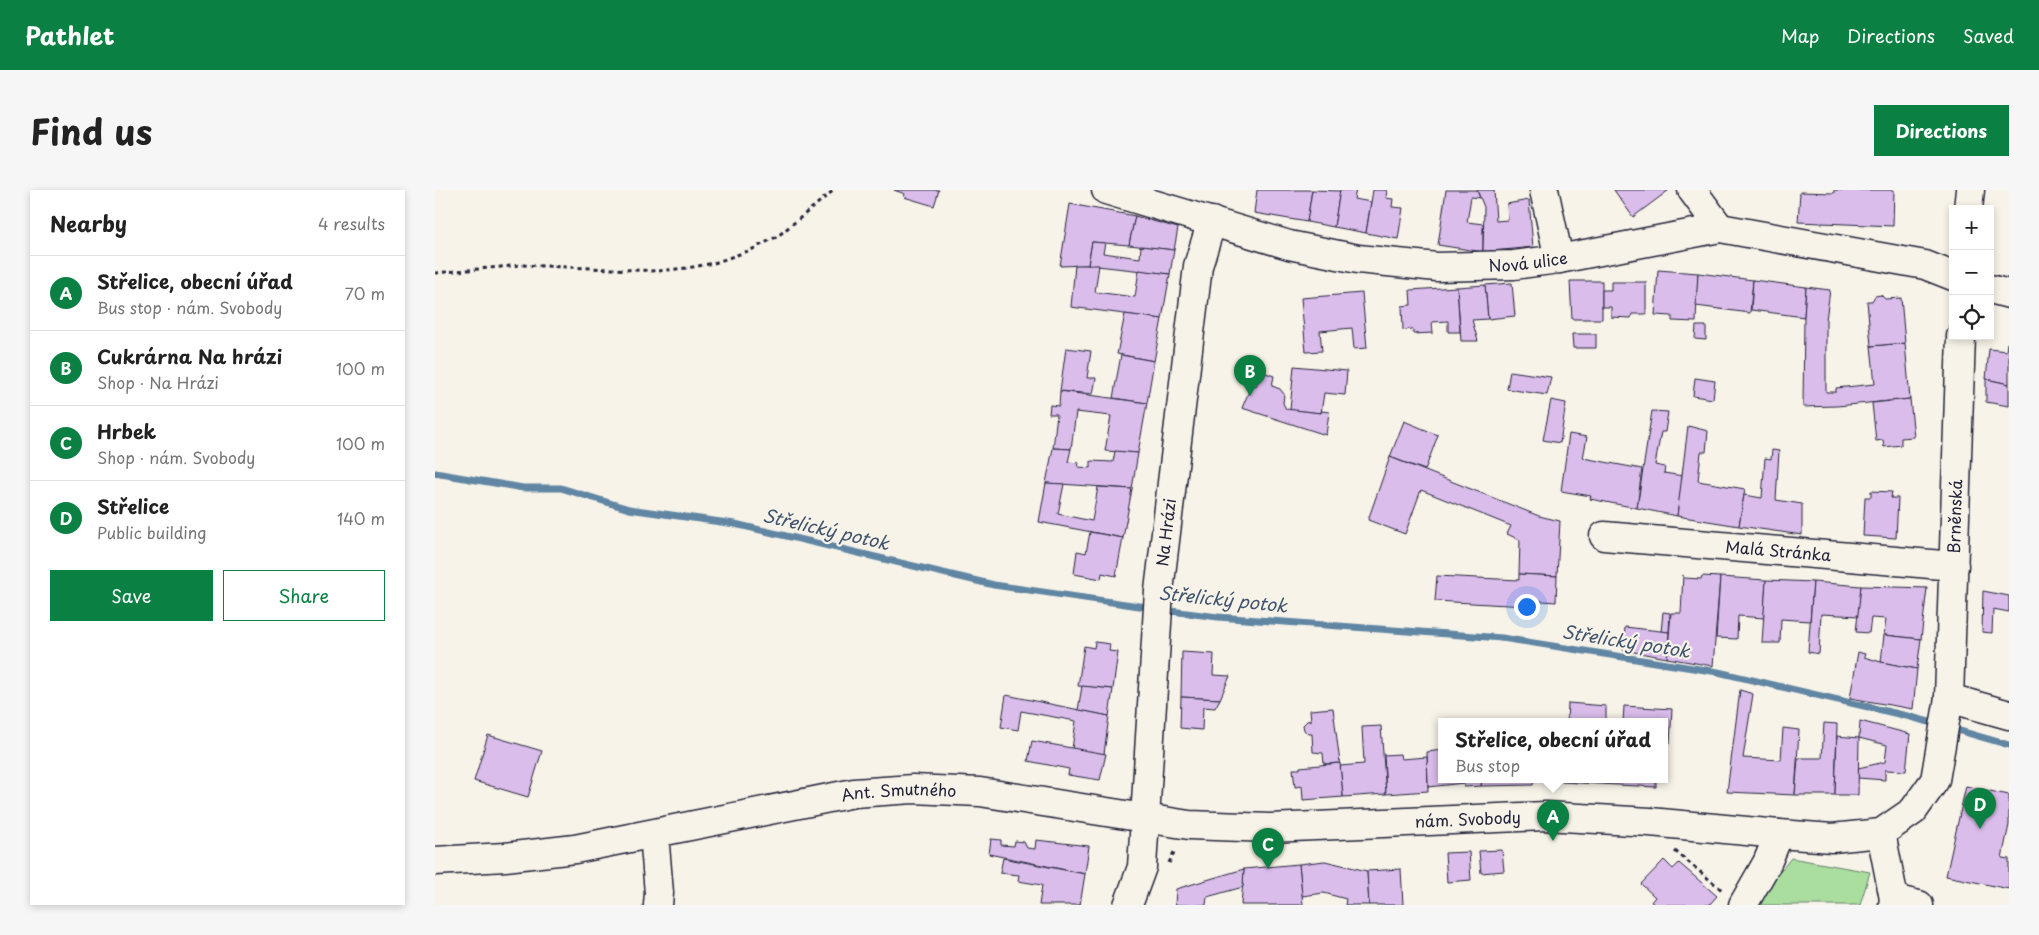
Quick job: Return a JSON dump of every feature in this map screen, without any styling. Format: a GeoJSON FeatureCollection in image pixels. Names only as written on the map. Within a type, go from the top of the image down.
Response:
{"type":"FeatureCollection","features":[{"type":"Feature","properties":{"kind":"street","name":"Nová ulice"},"geometry":{"type":"LineString","coordinates":[[1106,190],[1289,245],[1358,259],[1437,267],[1514,265],[1559,259],[1720,228],[1925,265],[1949,274]]}},
{"type":"Feature","properties":{"kind":"street"},"geometry":{"type":"LineString","coordinates":[[1544,190],[1559,259]]}},
{"type":"Feature","properties":{"kind":"street"},"geometry":{"type":"LineString","coordinates":[[1692,190],[1720,228]]}},
{"type":"Feature","properties":{"kind":"street"},"geometry":{"type":"LineString","coordinates":[[1968,205],[1969,190]]}},
{"type":"Feature","properties":{"kind":"street","name":"Na Hrázi"},"geometry":{"type":"LineString","coordinates":[[1127,905],[1142,868],[1159,591],[1198,266],[1211,220]]}},
{"type":"Feature","properties":{"kind":"street"},"geometry":{"type":"LineString","coordinates":[[1994,290],[2009,294]]}},
{"type":"Feature","properties":{"kind":"street","name":"Brněnská"},"geometry":{"type":"LineString","coordinates":[[1946,719],[1954,566],[1961,340]]}},
{"type":"Feature","properties":{"kind":"street","name":"Malá Stránka"},"geometry":{"type":"LineString","coordinates":[[1604,536],[1954,566]]}},
{"type":"Feature","properties":{"kind":"street"},"geometry":{"type":"LineString","coordinates":[[1946,719],[2009,715]]}},
{"type":"Feature","properties":{"kind":"street","name":"nám. Svobody"},"geometry":{"type":"LineString","coordinates":[[1146,819],[1189,825],[1270,828],[1545,816],[1650,822],[1832,838],[1881,832],[1913,811],[1935,780],[1946,719]]}},
{"type":"Feature","properties":{"kind":"street","name":"Ant. Smutného"},"geometry":{"type":"LineString","coordinates":[[435,862],[575,849],[854,793],[913,789],[979,792],[1146,819]]}},
{"type":"Feature","properties":{"kind":"street"},"geometry":{"type":"LineString","coordinates":[[1881,832],[1902,903]]}},
{"type":"Feature","properties":{"kind":"street"},"geometry":{"type":"LineString","coordinates":[[653,834],[659,893],[658,905]]}},
{"type":"Feature","properties":{"kind":"street"},"geometry":{"type":"LineString","coordinates":[[1736,901],[1767,863],[1779,834]]}},
{"type":"Feature","properties":{"kind":"path"},"geometry":{"type":"LineString","coordinates":[[435,273],[522,265],[657,271],[687,268],[714,262],[751,250],[778,236],[834,190]]}},
{"type":"Feature","properties":{"kind":"path"},"geometry":{"type":"LineString","coordinates":[[1674,850],[1736,901]]}},
{"type":"Feature","properties":{"kind":"green space"},"geometry":{"type":"Polygon","coordinates":[[[1791,858],[1870,872],[1860,905],[1762,905],[1756,902],[1791,858]]]}},
{"type":"Feature","properties":{"kind":"building"},"geometry":{"type":"Polygon","coordinates":[[[894,190],[939,190],[934,206],[904,197],[905,194],[894,190]]]}},
{"type":"Feature","properties":{"kind":"building"},"geometry":{"type":"Polygon","coordinates":[[[1257,190],[1312,190],[1307,222],[1254,213],[1257,190]]]}},
{"type":"Feature","properties":{"kind":"building"},"geometry":{"type":"Polygon","coordinates":[[[1312,190],[1340,191],[1334,227],[1307,222],[1312,190]]]}},
{"type":"Feature","properties":{"kind":"building"},"geometry":{"type":"Polygon","coordinates":[[[1340,190],[1356,190],[1354,199],[1371,202],[1366,233],[1334,227],[1340,190]]]}},
{"type":"Feature","properties":{"kind":"building"},"geometry":{"type":"Polygon","coordinates":[[[1373,190],[1387,190],[1386,198],[1393,199],[1392,207],[1403,208],[1398,239],[1366,233],[1373,190]]]}},
{"type":"Feature","properties":{"kind":"building"},"geometry":{"type":"Polygon","coordinates":[[[1446,190],[1477,190],[1480,198],[1471,197],[1467,222],[1483,224],[1483,252],[1438,245],[1446,190]]]}},
{"type":"Feature","properties":{"kind":"building"},"geometry":{"type":"Polygon","coordinates":[[[1477,190],[1494,190],[1496,221],[1508,220],[1507,204],[1529,200],[1533,247],[1483,252],[1484,207],[1477,190]]]}},
{"type":"Feature","properties":{"kind":"building"},"geometry":{"type":"Polygon","coordinates":[[[1614,190],[1669,190],[1633,217],[1614,190]]]}},
{"type":"Feature","properties":{"kind":"building"},"geometry":{"type":"Polygon","coordinates":[[[1834,190],[1894,190],[1893,226],[1798,222],[1800,192],[1834,193],[1834,190]]]}},
{"type":"Feature","properties":{"kind":"building"},"geometry":{"type":"Polygon","coordinates":[[[1070,204],[1135,216],[1129,245],[1092,242],[1088,265],[1060,266],[1070,204]]]}},
{"type":"Feature","properties":{"kind":"building"},"geometry":{"type":"Polygon","coordinates":[[[1135,216],[1178,228],[1174,250],[1129,245],[1135,216]]]}},
{"type":"Feature","properties":{"kind":"building"},"geometry":{"type":"Polygon","coordinates":[[[1092,242],[1105,243],[1103,253],[1140,258],[1141,246],[1174,250],[1170,274],[1088,265],[1092,242]]]}},
{"type":"Feature","properties":{"kind":"building"},"geometry":{"type":"Polygon","coordinates":[[[1075,265],[1099,265],[1095,292],[1135,297],[1139,270],[1170,274],[1162,319],[1071,307],[1075,265]]]}},
{"type":"Feature","properties":{"kind":"building"},"geometry":{"type":"Polygon","coordinates":[[[1658,270],[1698,273],[1696,322],[1672,321],[1672,316],[1655,315],[1658,270]]]}},
{"type":"Feature","properties":{"kind":"building"},"geometry":{"type":"Polygon","coordinates":[[[1698,273],[1753,280],[1750,313],[1696,306],[1698,273]]]}},
{"type":"Feature","properties":{"kind":"building"},"geometry":{"type":"Polygon","coordinates":[[[1753,280],[1806,287],[1804,317],[1751,310],[1753,280]]]}},
{"type":"Feature","properties":{"kind":"building"},"geometry":{"type":"Polygon","coordinates":[[[1570,281],[1602,281],[1602,319],[1572,319],[1570,281]]]}},
{"type":"Feature","properties":{"kind":"building"},"geometry":{"type":"Polygon","coordinates":[[[1611,282],[1646,282],[1646,314],[1632,314],[1631,318],[1611,317],[1611,307],[1602,307],[1602,290],[1611,290],[1611,282]]]}},
{"type":"Feature","properties":{"kind":"building"},"geometry":{"type":"Polygon","coordinates":[[[1512,283],[1515,316],[1488,319],[1485,285],[1512,283]]]}},
{"type":"Feature","properties":{"kind":"building"},"geometry":{"type":"Polygon","coordinates":[[[1485,285],[1488,319],[1472,320],[1478,341],[1461,341],[1457,287],[1485,285]]]}},
{"type":"Feature","properties":{"kind":"building"},"geometry":{"type":"Polygon","coordinates":[[[1457,287],[1460,332],[1448,332],[1448,321],[1432,322],[1433,333],[1413,334],[1413,329],[1403,330],[1402,306],[1411,305],[1410,290],[1457,287]]]}},
{"type":"Feature","properties":{"kind":"building"},"geometry":{"type":"Polygon","coordinates":[[[1806,287],[1830,290],[1826,320],[1826,392],[1836,392],[1836,388],[1875,384],[1871,346],[1905,343],[1910,399],[1837,406],[1803,407],[1806,287]]]}},
{"type":"Feature","properties":{"kind":"building"},"geometry":{"type":"Polygon","coordinates":[[[1362,293],[1367,348],[1354,349],[1352,328],[1320,331],[1322,351],[1306,352],[1301,298],[1362,293]]]}},
{"type":"Feature","properties":{"kind":"building"},"geometry":{"type":"Polygon","coordinates":[[[1881,295],[1885,299],[1901,298],[1905,343],[1871,346],[1867,301],[1872,301],[1875,296],[1881,295]]]}},
{"type":"Feature","properties":{"kind":"building"},"geometry":{"type":"Polygon","coordinates":[[[1125,314],[1162,319],[1154,361],[1117,354],[1125,314]]]}},
{"type":"Feature","properties":{"kind":"building"},"geometry":{"type":"Polygon","coordinates":[[[1696,326],[1706,326],[1706,340],[1695,339],[1696,326]]]}},
{"type":"Feature","properties":{"kind":"building"},"geometry":{"type":"Polygon","coordinates":[[[1572,334],[1596,334],[1596,348],[1573,348],[1572,334]]]}},
{"type":"Feature","properties":{"kind":"building"},"geometry":{"type":"Polygon","coordinates":[[[2007,343],[2009,343],[2009,384],[1986,379],[1989,349],[2006,351],[2007,343]]]}},
{"type":"Feature","properties":{"kind":"building"},"geometry":{"type":"Polygon","coordinates":[[[1066,348],[1091,351],[1087,378],[1096,378],[1093,394],[1060,391],[1066,348]]]}},
{"type":"Feature","properties":{"kind":"building"},"geometry":{"type":"Polygon","coordinates":[[[1121,355],[1154,361],[1147,403],[1113,398],[1121,355]]]}},
{"type":"Feature","properties":{"kind":"building"},"geometry":{"type":"Polygon","coordinates":[[[1294,366],[1347,371],[1345,395],[1324,393],[1321,413],[1290,410],[1294,366]]]}},
{"type":"Feature","properties":{"kind":"building"},"geometry":{"type":"Polygon","coordinates":[[[1510,371],[1551,377],[1547,395],[1507,389],[1510,371]]]}},
{"type":"Feature","properties":{"kind":"building"},"geometry":{"type":"Polygon","coordinates":[[[1263,372],[1274,376],[1272,386],[1280,389],[1284,394],[1283,403],[1286,409],[1321,413],[1322,411],[1329,412],[1326,435],[1242,408],[1252,384],[1256,386],[1263,372]]]}},
{"type":"Feature","properties":{"kind":"building"},"geometry":{"type":"Polygon","coordinates":[[[1695,378],[1715,381],[1713,399],[1693,396],[1695,378]]]}},
{"type":"Feature","properties":{"kind":"building"},"geometry":{"type":"Polygon","coordinates":[[[1986,379],[2009,384],[2009,406],[1986,402],[1986,379]]]}},
{"type":"Feature","properties":{"kind":"building"},"geometry":{"type":"Polygon","coordinates":[[[1060,391],[1147,403],[1138,453],[1105,451],[1111,416],[1076,412],[1071,449],[1053,448],[1057,414],[1049,414],[1050,405],[1059,406],[1060,391]]]}},
{"type":"Feature","properties":{"kind":"building"},"geometry":{"type":"Polygon","coordinates":[[[1910,399],[1914,437],[1901,438],[1901,445],[1884,447],[1883,440],[1876,441],[1872,403],[1910,399]]]}},
{"type":"Feature","properties":{"kind":"building"},"geometry":{"type":"Polygon","coordinates":[[[1551,400],[1566,403],[1560,443],[1543,440],[1551,400]]]}},
{"type":"Feature","properties":{"kind":"building"},"geometry":{"type":"Polygon","coordinates":[[[1652,411],[1668,412],[1665,432],[1661,432],[1655,465],[1665,467],[1664,473],[1683,476],[1677,516],[1637,508],[1652,411]]]}},
{"type":"Feature","properties":{"kind":"building"},"geometry":{"type":"Polygon","coordinates":[[[1404,421],[1438,435],[1425,470],[1390,457],[1404,421]]]}},
{"type":"Feature","properties":{"kind":"building"},"geometry":{"type":"Polygon","coordinates":[[[1688,426],[1708,431],[1706,452],[1701,452],[1698,481],[1745,489],[1739,526],[1677,516],[1688,426]]]}},
{"type":"Feature","properties":{"kind":"building"},"geometry":{"type":"Polygon","coordinates":[[[1569,434],[1587,437],[1583,458],[1642,469],[1637,508],[1590,499],[1591,496],[1561,491],[1569,434]]]}},
{"type":"Feature","properties":{"kind":"building"},"geometry":{"type":"Polygon","coordinates":[[[1053,448],[1071,449],[1068,462],[1079,463],[1078,467],[1091,468],[1091,461],[1113,462],[1115,451],[1138,453],[1132,489],[1046,483],[1053,448]]]}},
{"type":"Feature","properties":{"kind":"building"},"geometry":{"type":"Polygon","coordinates":[[[1772,450],[1779,451],[1776,500],[1802,504],[1802,535],[1739,526],[1744,495],[1762,498],[1765,458],[1771,459],[1772,450]]]}},
{"type":"Feature","properties":{"kind":"building"},"geometry":{"type":"Polygon","coordinates":[[[1390,457],[1539,516],[1560,521],[1557,576],[1519,574],[1520,540],[1507,534],[1511,526],[1421,490],[1405,534],[1368,520],[1390,457]]]}},
{"type":"Feature","properties":{"kind":"building"},"geometry":{"type":"Polygon","coordinates":[[[1046,483],[1064,484],[1058,514],[1092,521],[1098,487],[1132,489],[1123,538],[1039,522],[1046,483]]]}},
{"type":"Feature","properties":{"kind":"building"},"geometry":{"type":"Polygon","coordinates":[[[1871,491],[1892,492],[1891,498],[1898,498],[1896,538],[1863,536],[1865,497],[1871,497],[1871,491]]]}},
{"type":"Feature","properties":{"kind":"building"},"geometry":{"type":"Polygon","coordinates":[[[1090,532],[1123,538],[1116,576],[1102,573],[1101,579],[1074,574],[1077,551],[1086,553],[1090,532]]]}},
{"type":"Feature","properties":{"kind":"building"},"geometry":{"type":"Polygon","coordinates":[[[1519,574],[1557,576],[1556,602],[1527,600],[1526,606],[1435,601],[1437,576],[1519,580],[1519,574]]]}},
{"type":"Feature","properties":{"kind":"building"},"geometry":{"type":"Polygon","coordinates":[[[1683,575],[1684,578],[1701,579],[1702,576],[1720,577],[1713,666],[1667,658],[1671,613],[1681,613],[1683,575]]]}},
{"type":"Feature","properties":{"kind":"building"},"geometry":{"type":"Polygon","coordinates":[[[1720,577],[1766,580],[1764,618],[1738,616],[1737,639],[1716,638],[1720,577]]]}},
{"type":"Feature","properties":{"kind":"building"},"geometry":{"type":"Polygon","coordinates":[[[1766,580],[1813,582],[1810,621],[1781,619],[1780,643],[1762,643],[1766,580]]]}},
{"type":"Feature","properties":{"kind":"building"},"geometry":{"type":"Polygon","coordinates":[[[1813,582],[1861,586],[1859,616],[1821,614],[1819,654],[1808,652],[1813,582]]]}},
{"type":"Feature","properties":{"kind":"building"},"geometry":{"type":"Polygon","coordinates":[[[1861,586],[1927,588],[1921,639],[1884,635],[1886,619],[1871,618],[1869,633],[1856,632],[1861,586]]]}},
{"type":"Feature","properties":{"kind":"building"},"geometry":{"type":"Polygon","coordinates":[[[1983,591],[2009,596],[2009,612],[1993,609],[1992,633],[1982,632],[1983,591]]]}},
{"type":"Feature","properties":{"kind":"building"},"geometry":{"type":"Polygon","coordinates":[[[1663,612],[1670,613],[1669,632],[1661,632],[1663,612]]]}},
{"type":"Feature","properties":{"kind":"building"},"geometry":{"type":"Polygon","coordinates":[[[1625,627],[1669,632],[1667,658],[1623,650],[1625,627]]]}},
{"type":"Feature","properties":{"kind":"building"},"geometry":{"type":"Polygon","coordinates":[[[1884,635],[1921,639],[1917,669],[1881,662],[1884,635]]]}},
{"type":"Feature","properties":{"kind":"building"},"geometry":{"type":"Polygon","coordinates":[[[1095,642],[1110,644],[1109,651],[1118,652],[1113,689],[1078,686],[1084,646],[1094,648],[1095,642]]]}},
{"type":"Feature","properties":{"kind":"building"},"geometry":{"type":"Polygon","coordinates":[[[1182,652],[1214,654],[1213,675],[1230,676],[1220,699],[1181,697],[1182,652]]]}},
{"type":"Feature","properties":{"kind":"building"},"geometry":{"type":"Polygon","coordinates":[[[1858,652],[1865,654],[1864,657],[1881,662],[1917,669],[1913,709],[1850,698],[1858,652]]]}},
{"type":"Feature","properties":{"kind":"building"},"geometry":{"type":"Polygon","coordinates":[[[1082,686],[1113,689],[1109,716],[1078,710],[1082,686]]]}},
{"type":"Feature","properties":{"kind":"building"},"geometry":{"type":"Polygon","coordinates":[[[1740,690],[1753,694],[1743,758],[1781,760],[1783,728],[1799,730],[1795,795],[1727,792],[1740,690]]]}},
{"type":"Feature","properties":{"kind":"building"},"geometry":{"type":"Polygon","coordinates":[[[1006,695],[1109,716],[1104,754],[1072,749],[1076,721],[1021,711],[1018,730],[1001,727],[1006,695]]]}},
{"type":"Feature","properties":{"kind":"building"},"geometry":{"type":"Polygon","coordinates":[[[1181,697],[1220,699],[1215,708],[1203,707],[1202,730],[1180,728],[1181,697]]]}},
{"type":"Feature","properties":{"kind":"building"},"geometry":{"type":"Polygon","coordinates":[[[1568,703],[1606,706],[1606,718],[1567,718],[1568,703]]]}},
{"type":"Feature","properties":{"kind":"building"},"geometry":{"type":"Polygon","coordinates":[[[1624,706],[1672,709],[1670,743],[1668,743],[1668,718],[1623,718],[1624,706]]]}},
{"type":"Feature","properties":{"kind":"building"},"geometry":{"type":"Polygon","coordinates":[[[1333,708],[1340,763],[1324,764],[1323,753],[1313,752],[1312,734],[1308,734],[1304,730],[1303,725],[1311,720],[1310,710],[1333,708]]]}},
{"type":"Feature","properties":{"kind":"building"},"geometry":{"type":"Polygon","coordinates":[[[1860,721],[1910,734],[1906,771],[1885,770],[1885,780],[1858,778],[1858,768],[1885,762],[1887,745],[1859,738],[1860,721]]]}},
{"type":"Feature","properties":{"kind":"building"},"geometry":{"type":"Polygon","coordinates":[[[1824,723],[1837,724],[1835,795],[1795,795],[1798,758],[1822,758],[1824,723]]]}},
{"type":"Feature","properties":{"kind":"building"},"geometry":{"type":"Polygon","coordinates":[[[1381,726],[1386,794],[1343,797],[1340,766],[1364,764],[1362,727],[1381,726]]]}},
{"type":"Feature","properties":{"kind":"building"},"geometry":{"type":"Polygon","coordinates":[[[488,735],[542,751],[528,797],[474,781],[488,735]]]}},
{"type":"Feature","properties":{"kind":"building"},"geometry":{"type":"Polygon","coordinates":[[[1837,736],[1859,738],[1858,795],[1835,795],[1837,736]]]}},
{"type":"Feature","properties":{"kind":"building"},"geometry":{"type":"Polygon","coordinates":[[[1032,741],[1106,754],[1100,780],[1068,775],[1069,769],[1028,761],[1032,741]]]}},
{"type":"Feature","properties":{"kind":"building"},"geometry":{"type":"Polygon","coordinates":[[[1438,751],[1438,783],[1464,783],[1428,787],[1427,752],[1438,751]]]}},
{"type":"Feature","properties":{"kind":"building"},"geometry":{"type":"Polygon","coordinates":[[[1400,754],[1401,759],[1427,757],[1428,791],[1386,794],[1384,755],[1400,754]]]}},
{"type":"Feature","properties":{"kind":"building"},"geometry":{"type":"Polygon","coordinates":[[[1340,763],[1343,797],[1303,800],[1302,786],[1295,787],[1293,769],[1340,763]]]}},
{"type":"Feature","properties":{"kind":"building"},"geometry":{"type":"Polygon","coordinates":[[[1464,783],[1482,783],[1481,786],[1464,787],[1464,783]]]}},
{"type":"Feature","properties":{"kind":"building"},"geometry":{"type":"Polygon","coordinates":[[[1482,783],[1533,783],[1533,785],[1481,786],[1482,783]]]}},
{"type":"Feature","properties":{"kind":"building"},"geometry":{"type":"Polygon","coordinates":[[[1581,783],[1656,783],[1656,787],[1581,783]]]}},
{"type":"Feature","properties":{"kind":"building"},"geometry":{"type":"Polygon","coordinates":[[[1966,786],[2009,795],[2009,825],[2002,858],[2009,859],[2009,889],[1946,876],[1966,786]]]}},
{"type":"Feature","properties":{"kind":"building"},"geometry":{"type":"Polygon","coordinates":[[[991,839],[1001,840],[1001,845],[1014,846],[1015,841],[1024,842],[1027,848],[1035,849],[1036,840],[1089,846],[1085,874],[989,854],[991,839]]]}},
{"type":"Feature","properties":{"kind":"building"},"geometry":{"type":"Polygon","coordinates":[[[1502,850],[1504,871],[1481,873],[1479,851],[1502,850]]]}},
{"type":"Feature","properties":{"kind":"building"},"geometry":{"type":"Polygon","coordinates":[[[1469,852],[1471,880],[1447,882],[1445,853],[1469,852]]]}},
{"type":"Feature","properties":{"kind":"building"},"geometry":{"type":"Polygon","coordinates":[[[1003,858],[1085,874],[1080,905],[1039,905],[1042,885],[1018,881],[1019,875],[1000,873],[1003,858]]]}},
{"type":"Feature","properties":{"kind":"building"},"geometry":{"type":"Polygon","coordinates":[[[1664,860],[1673,869],[1679,863],[1717,896],[1709,905],[1655,905],[1651,902],[1655,897],[1641,884],[1664,860]]]}},
{"type":"Feature","properties":{"kind":"building"},"geometry":{"type":"Polygon","coordinates":[[[1325,861],[1367,871],[1369,905],[1345,905],[1346,899],[1324,893],[1302,896],[1299,864],[1325,861]]]}},
{"type":"Feature","properties":{"kind":"building"},"geometry":{"type":"Polygon","coordinates":[[[1299,864],[1303,905],[1241,905],[1244,869],[1299,864]]]}},
{"type":"Feature","properties":{"kind":"building"},"geometry":{"type":"Polygon","coordinates":[[[1244,869],[1243,887],[1207,897],[1206,905],[1175,905],[1176,889],[1244,869]]]}},
{"type":"Feature","properties":{"kind":"building"},"geometry":{"type":"Polygon","coordinates":[[[1401,869],[1403,905],[1369,905],[1367,871],[1401,869]]]}},
{"type":"Feature","properties":{"kind":"waterway","name":"Střelický potok"},"geometry":{"type":"LineString","coordinates":[[435,473],[523,488],[561,488],[629,509],[735,524],[994,585],[1153,608]]}},
{"type":"Feature","properties":{"kind":"waterway","name":"Střelický potok"},"geometry":{"type":"LineString","coordinates":[[1163,610],[1218,617],[1502,638],[1718,672],[1940,725]]}},
{"type":"Feature","properties":{"kind":"waterway","name":"Střelický potok"},"geometry":{"type":"LineString","coordinates":[[1950,728],[2009,745]]}},
{"type":"Feature","properties":{"kind":"place","name":"Cukrárna Na hrázi"},"geometry":{"type":"Point","coordinates":[1250,396]}},
{"type":"Feature","properties":{"kind":"place","name":"Střelice"},"geometry":{"type":"Point","coordinates":[1980,829]}},
{"type":"Feature","properties":{"kind":"place","name":"Střelice, obecní úřad"},"geometry":{"type":"Point","coordinates":[1553,841]}},
{"type":"Feature","properties":{"kind":"place","name":"Hrbek"},"geometry":{"type":"Point","coordinates":[1268,869]}}]}
